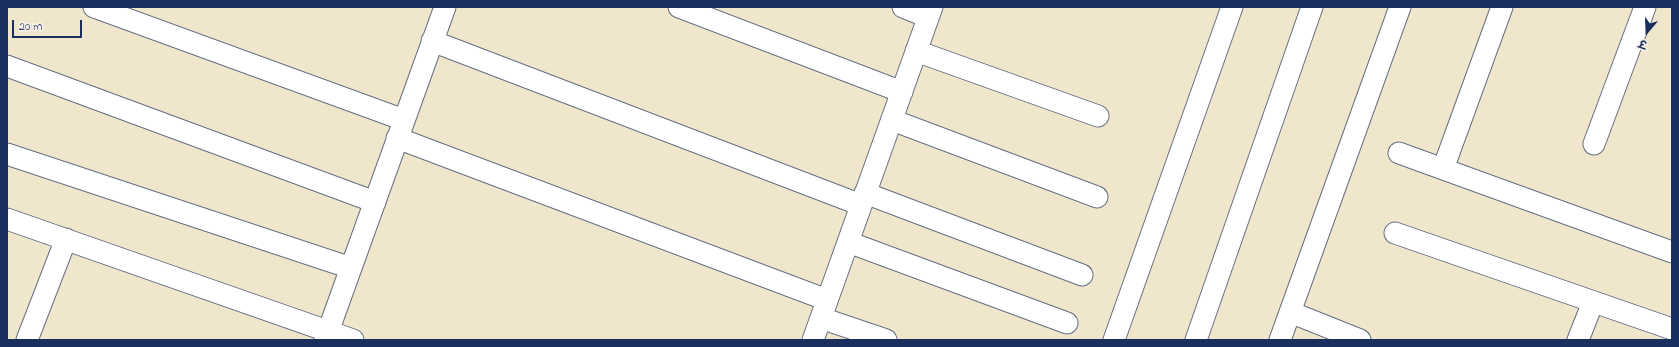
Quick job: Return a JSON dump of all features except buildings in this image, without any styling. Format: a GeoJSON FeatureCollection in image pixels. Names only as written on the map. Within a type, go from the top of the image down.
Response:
{"type":"FeatureCollection","features":[{"type":"Feature","properties":{"kind":"street"},"geometry":{"type":"LineString","coordinates":[[94,7],[401,129],[824,309],[886,340]]}},
{"type":"Feature","properties":{"kind":"street"},"geometry":{"type":"LineString","coordinates":[[326,336],[445,7]]}},
{"type":"Feature","properties":{"kind":"street"},"geometry":{"type":"LineString","coordinates":[[679,7],[902,92]]}},
{"type":"Feature","properties":{"kind":"street"},"geometry":{"type":"LineString","coordinates":[[813,340],[930,12],[902,7]]}},
{"type":"Feature","properties":{"kind":"street"},"geometry":{"type":"LineString","coordinates":[[1114,340],[1232,7]]}},
{"type":"Feature","properties":{"kind":"street"},"geometry":{"type":"LineString","coordinates":[[1196,340],[1312,7]]}},
{"type":"Feature","properties":{"kind":"street"},"geometry":{"type":"LineString","coordinates":[[1280,340],[1400,7]]}},
{"type":"Feature","properties":{"kind":"street"},"geometry":{"type":"LineString","coordinates":[[1443,169],[1502,7]]}},
{"type":"Feature","properties":{"kind":"street"},"geometry":{"type":"LineString","coordinates":[[1594,144],[1645,7]]}},
{"type":"Feature","properties":{"kind":"street"},"geometry":{"type":"LineString","coordinates":[[432,42],[863,199],[1082,275]]}},
{"type":"Feature","properties":{"kind":"street"},"geometry":{"type":"LineString","coordinates":[[916,51],[1098,116]]}},
{"type":"Feature","properties":{"kind":"street"},"geometry":{"type":"LineString","coordinates":[[7,66],[375,202]]}},
{"type":"Feature","properties":{"kind":"street"},"geometry":{"type":"LineString","coordinates":[[892,120],[1097,197]]}},
{"type":"Feature","properties":{"kind":"street"},"geometry":{"type":"LineString","coordinates":[[1400,153],[1672,252]]}},
{"type":"Feature","properties":{"kind":"street"},"geometry":{"type":"LineString","coordinates":[[7,154],[351,268]]}},
{"type":"Feature","properties":{"kind":"street"},"geometry":{"type":"LineString","coordinates":[[7,219],[326,336],[353,340]]}},
{"type":"Feature","properties":{"kind":"street"},"geometry":{"type":"LineString","coordinates":[[1395,233],[1672,329]]}},
{"type":"Feature","properties":{"kind":"street"},"geometry":{"type":"LineString","coordinates":[[27,340],[66,240]]}},
{"type":"Feature","properties":{"kind":"street"},"geometry":{"type":"LineString","coordinates":[[848,242],[1067,323]]}},
{"type":"Feature","properties":{"kind":"street"},"geometry":{"type":"LineString","coordinates":[[1578,340],[1593,302]]}},
{"type":"Feature","properties":{"kind":"street"},"geometry":{"type":"LineString","coordinates":[[1290,312],[1360,340]]}}]}
